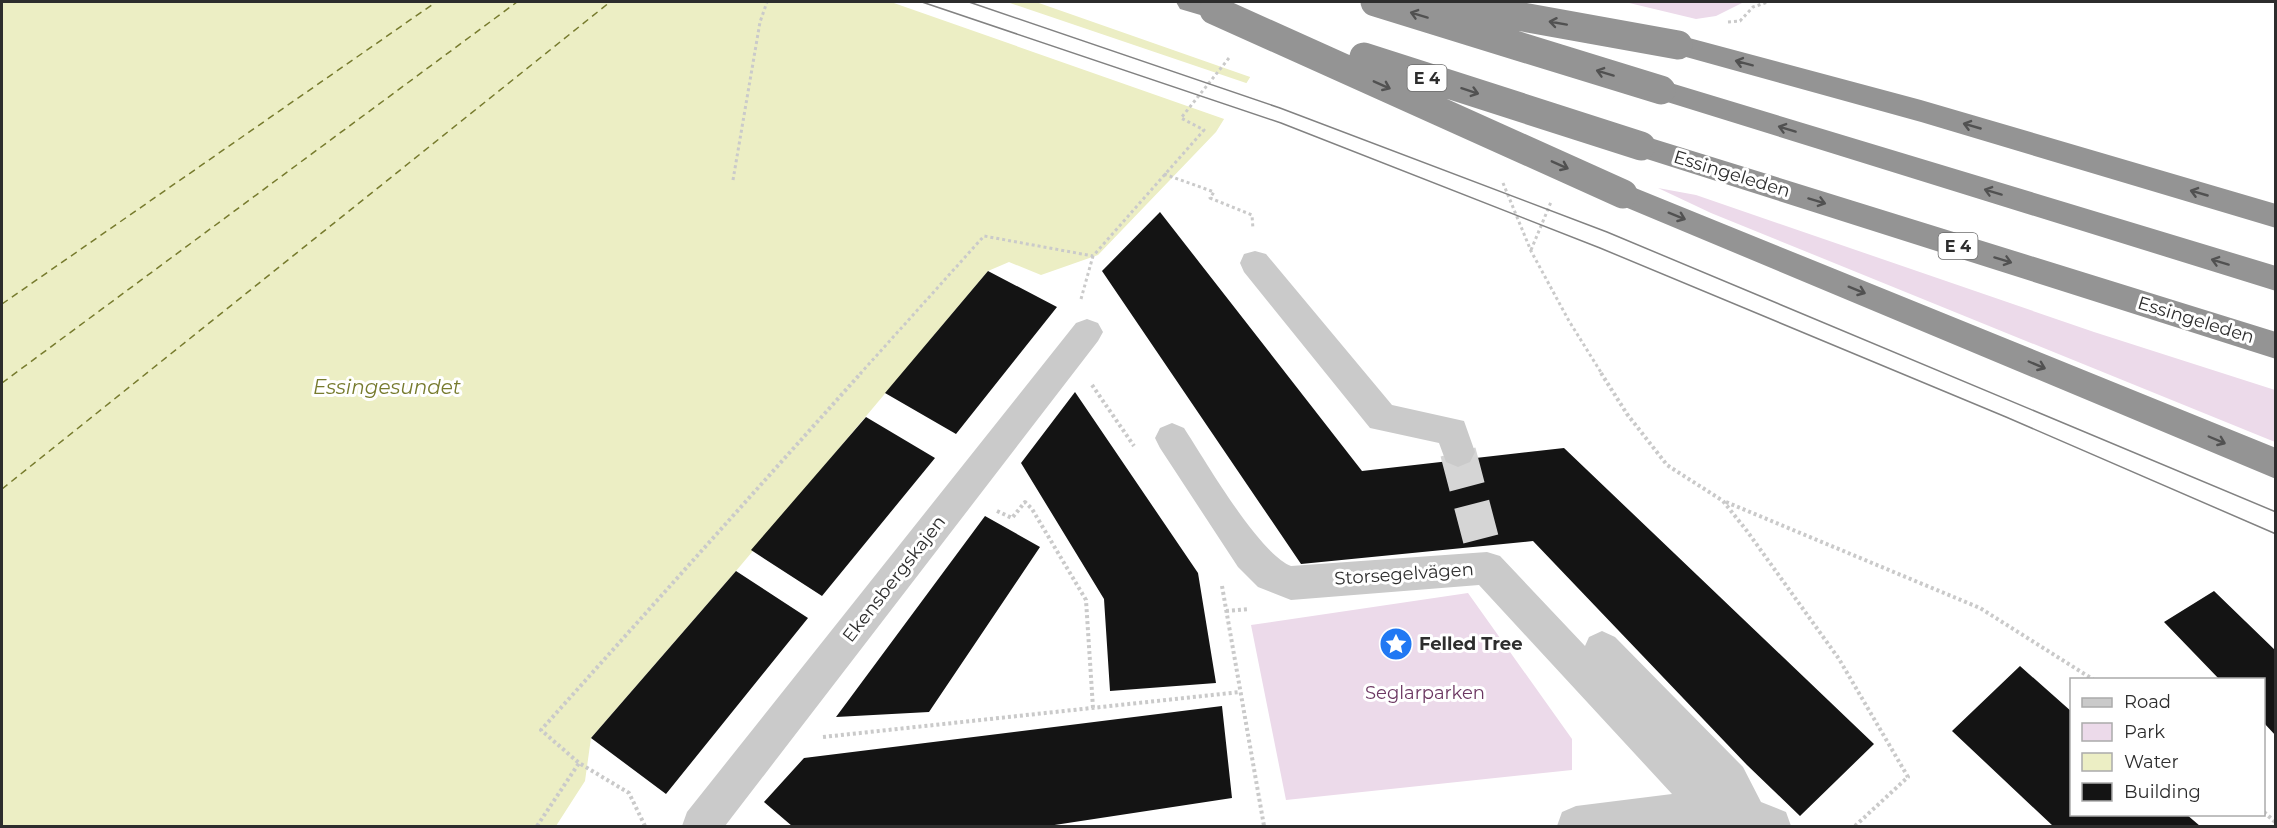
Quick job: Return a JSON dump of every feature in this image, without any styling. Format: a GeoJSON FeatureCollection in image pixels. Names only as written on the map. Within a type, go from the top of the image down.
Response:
{"type":"FeatureCollection","features":[{"type":"Feature","properties":{"kind":"highway"},"geometry":{"type":"LineString","coordinates":[[1375,2],[2276,279]]}},
{"type":"Feature","properties":{"kind":"highway"},"geometry":{"type":"LineString","coordinates":[[1440,2],[1678,45],[1921,111],[2276,216]]}},
{"type":"Feature","properties":{"kind":"highway"},"geometry":{"type":"LineString","coordinates":[[1202,5],[1623,194],[2276,464]]}},
{"type":"Feature","properties":{"kind":"highway","name":"Essingeleden"},"geometry":{"type":"LineString","coordinates":[[1202,5],[2276,346]]}},
{"type":"Feature","properties":{"kind":"street"},"geometry":{"type":"LineString","coordinates":[[1255,263],[1382,418],[1452,430],[1458,452]]}},
{"type":"Feature","properties":{"kind":"street","name":"Ekensbergskajen"},"geometry":{"type":"LineString","coordinates":[[701,826],[1084,316]]}},
{"type":"Feature","properties":{"kind":"street","name":"Storsegelvägen"},"geometry":{"type":"LineString","coordinates":[[1172,438],[1250,556],[1271,575],[1291,583],[1486,561],[1744,817]]}},
{"type":"Feature","properties":{"kind":"street"},"geometry":{"type":"LineString","coordinates":[[1576,826],[1744,817],[1729,781],[1602,649]]}},
{"type":"Feature","properties":{"kind":"path"},"geometry":{"type":"LineString","coordinates":[[733,180],[760,22],[767,2]]}},
{"type":"Feature","properties":{"kind":"path"},"geometry":{"type":"LineString","coordinates":[[1740,21],[1753,7],[1768,2]]}},
{"type":"Feature","properties":{"kind":"path"},"geometry":{"type":"LineString","coordinates":[[1084,316],[1093,256],[1204,130],[1182,117],[1232,55]]}},
{"type":"Feature","properties":{"kind":"path"},"geometry":{"type":"LineString","coordinates":[[1164,174],[1214,192],[1210,198],[1252,215]]}},
{"type":"Feature","properties":{"kind":"path"},"geometry":{"type":"LineString","coordinates":[[1501,177],[1531,251],[1569,321],[1627,414],[1667,465],[1723,501],[1980,608],[2091,678]]}},
{"type":"Feature","properties":{"kind":"path"},"geometry":{"type":"LineString","coordinates":[[1531,251],[1544,218]]}},
{"type":"Feature","properties":{"kind":"path"},"geometry":{"type":"LineString","coordinates":[[645,826],[629,794],[579,763],[541,730],[984,236],[1093,256]]}},
{"type":"Feature","properties":{"kind":"path"},"geometry":{"type":"LineString","coordinates":[[1093,385],[1139,454]]}},
{"type":"Feature","properties":{"kind":"path"},"geometry":{"type":"LineString","coordinates":[[1723,501],[1839,658],[1908,777],[1855,826]]}},
{"type":"Feature","properties":{"kind":"path"},"geometry":{"type":"LineString","coordinates":[[1001,502],[995,510],[1012,518],[1025,502],[1032,509],[1086,600],[1093,708]]}},
{"type":"Feature","properties":{"kind":"path"},"geometry":{"type":"LineString","coordinates":[[1221,583],[1263,826]]}},
{"type":"Feature","properties":{"kind":"path"},"geometry":{"type":"LineString","coordinates":[[1226,611],[1256,608]]}},
{"type":"Feature","properties":{"kind":"path"},"geometry":{"type":"LineString","coordinates":[[817,737],[1240,692]]}},
{"type":"Feature","properties":{"kind":"path"},"geometry":{"type":"LineString","coordinates":[[537,826],[579,763]]}},
{"type":"Feature","properties":{"kind":"green space"},"geometry":{"type":"Polygon","coordinates":[[[1625,2],[1744,2],[1716,16],[1696,19],[1625,2]]]}},
{"type":"Feature","properties":{"kind":"green space"},"geometry":{"type":"Polygon","coordinates":[[[1658,188],[1696,195],[2094,332],[2275,390],[2275,442],[1711,213],[1658,188]]]}},
{"type":"Feature","properties":{"kind":"green space","name":"Seglarparken"},"geometry":{"type":"Polygon","coordinates":[[[1468,593],[1572,739],[1572,770],[1286,800],[1251,625],[1468,593]]]}},
{"type":"Feature","properties":{"kind":"water","name":"Essingesundet"},"geometry":{"type":"Polygon","coordinates":[[[2,2],[1297,2],[1216,132],[1098,255],[1041,275],[1009,262],[988,271],[736,571],[591,738],[585,781],[556,826],[2,826],[2,2]]]}},
{"type":"Feature","properties":{"kind":"pier"},"geometry":{"type":"Polygon","coordinates":[[[891,2],[1007,2],[1249,84],[1227,120],[891,2]]]}},
{"type":"Feature","properties":{"kind":"pier"},"geometry":{"type":"Polygon","coordinates":[[[1036,2],[1300,2],[1253,78],[1036,2]]]}},
{"type":"Feature","properties":{"kind":"building"},"geometry":{"type":"Polygon","coordinates":[[[1160,212],[1362,471],[1564,448],[1874,744],[1800,816],[1747,765],[1533,541],[1301,564],[1102,271],[1160,212]]]}},
{"type":"Feature","properties":{"kind":"building"},"geometry":{"type":"Polygon","coordinates":[[[988,271],[1057,307],[956,434],[885,393],[988,271]]]}},
{"type":"Feature","properties":{"kind":"building"},"geometry":{"type":"Polygon","coordinates":[[[1075,392],[1198,573],[1216,683],[1110,691],[1104,599],[1021,463],[1075,392]]]}},
{"type":"Feature","properties":{"kind":"building"},"geometry":{"type":"Polygon","coordinates":[[[866,417],[935,458],[822,596],[751,550],[866,417]]]}},
{"type":"Feature","properties":{"kind":"building"},"geometry":{"type":"Polygon","coordinates":[[[985,516],[1040,547],[929,712],[836,717],[985,516]]]}},
{"type":"Feature","properties":{"kind":"building"},"geometry":{"type":"Polygon","coordinates":[[[736,571],[808,618],[666,794],[591,738],[736,571]]]}},
{"type":"Feature","properties":{"kind":"building"},"geometry":{"type":"Polygon","coordinates":[[[2214,591],[2276,651],[2276,736],[2265,724],[2265,678],[2218,678],[2164,622],[2214,591]]]}},
{"type":"Feature","properties":{"kind":"building"},"geometry":{"type":"Polygon","coordinates":[[[2020,666],[2070,710],[2070,816],[2188,816],[2200,826],[2053,826],[1952,731],[2020,666]]]}},
{"type":"Feature","properties":{"kind":"building"},"geometry":{"type":"Polygon","coordinates":[[[1222,706],[1232,798],[1048,826],[792,826],[764,802],[804,758],[1222,706]]]}},
{"type":"Feature","properties":{"kind":"ferry route"},"geometry":{"type":"LineString","coordinates":[[2,304],[436,2]]}},
{"type":"Feature","properties":{"kind":"ferry route"},"geometry":{"type":"LineString","coordinates":[[2,383],[517,2]]}},
{"type":"Feature","properties":{"kind":"ferry route"},"geometry":{"type":"LineString","coordinates":[[2,489],[610,2]]}},
{"type":"Feature","properties":{"kind":"tunnel"},"geometry":{"type":"LineString","coordinates":[[1458,452],[1485,555]]}},
{"type":"Feature","properties":{"kind":"tram line"},"geometry":{"type":"LineString","coordinates":[[922,2],[1281,123],[1600,248],[2006,417],[2276,534]]}},
{"type":"Feature","properties":{"kind":"tram line"},"geometry":{"type":"LineString","coordinates":[[969,2],[1280,108],[1607,232],[2276,512]]}},
{"type":"Feature","properties":{"kind":"place","name":"Felled Tree"},"geometry":{"type":"Point","coordinates":[1396,644]}}]}
